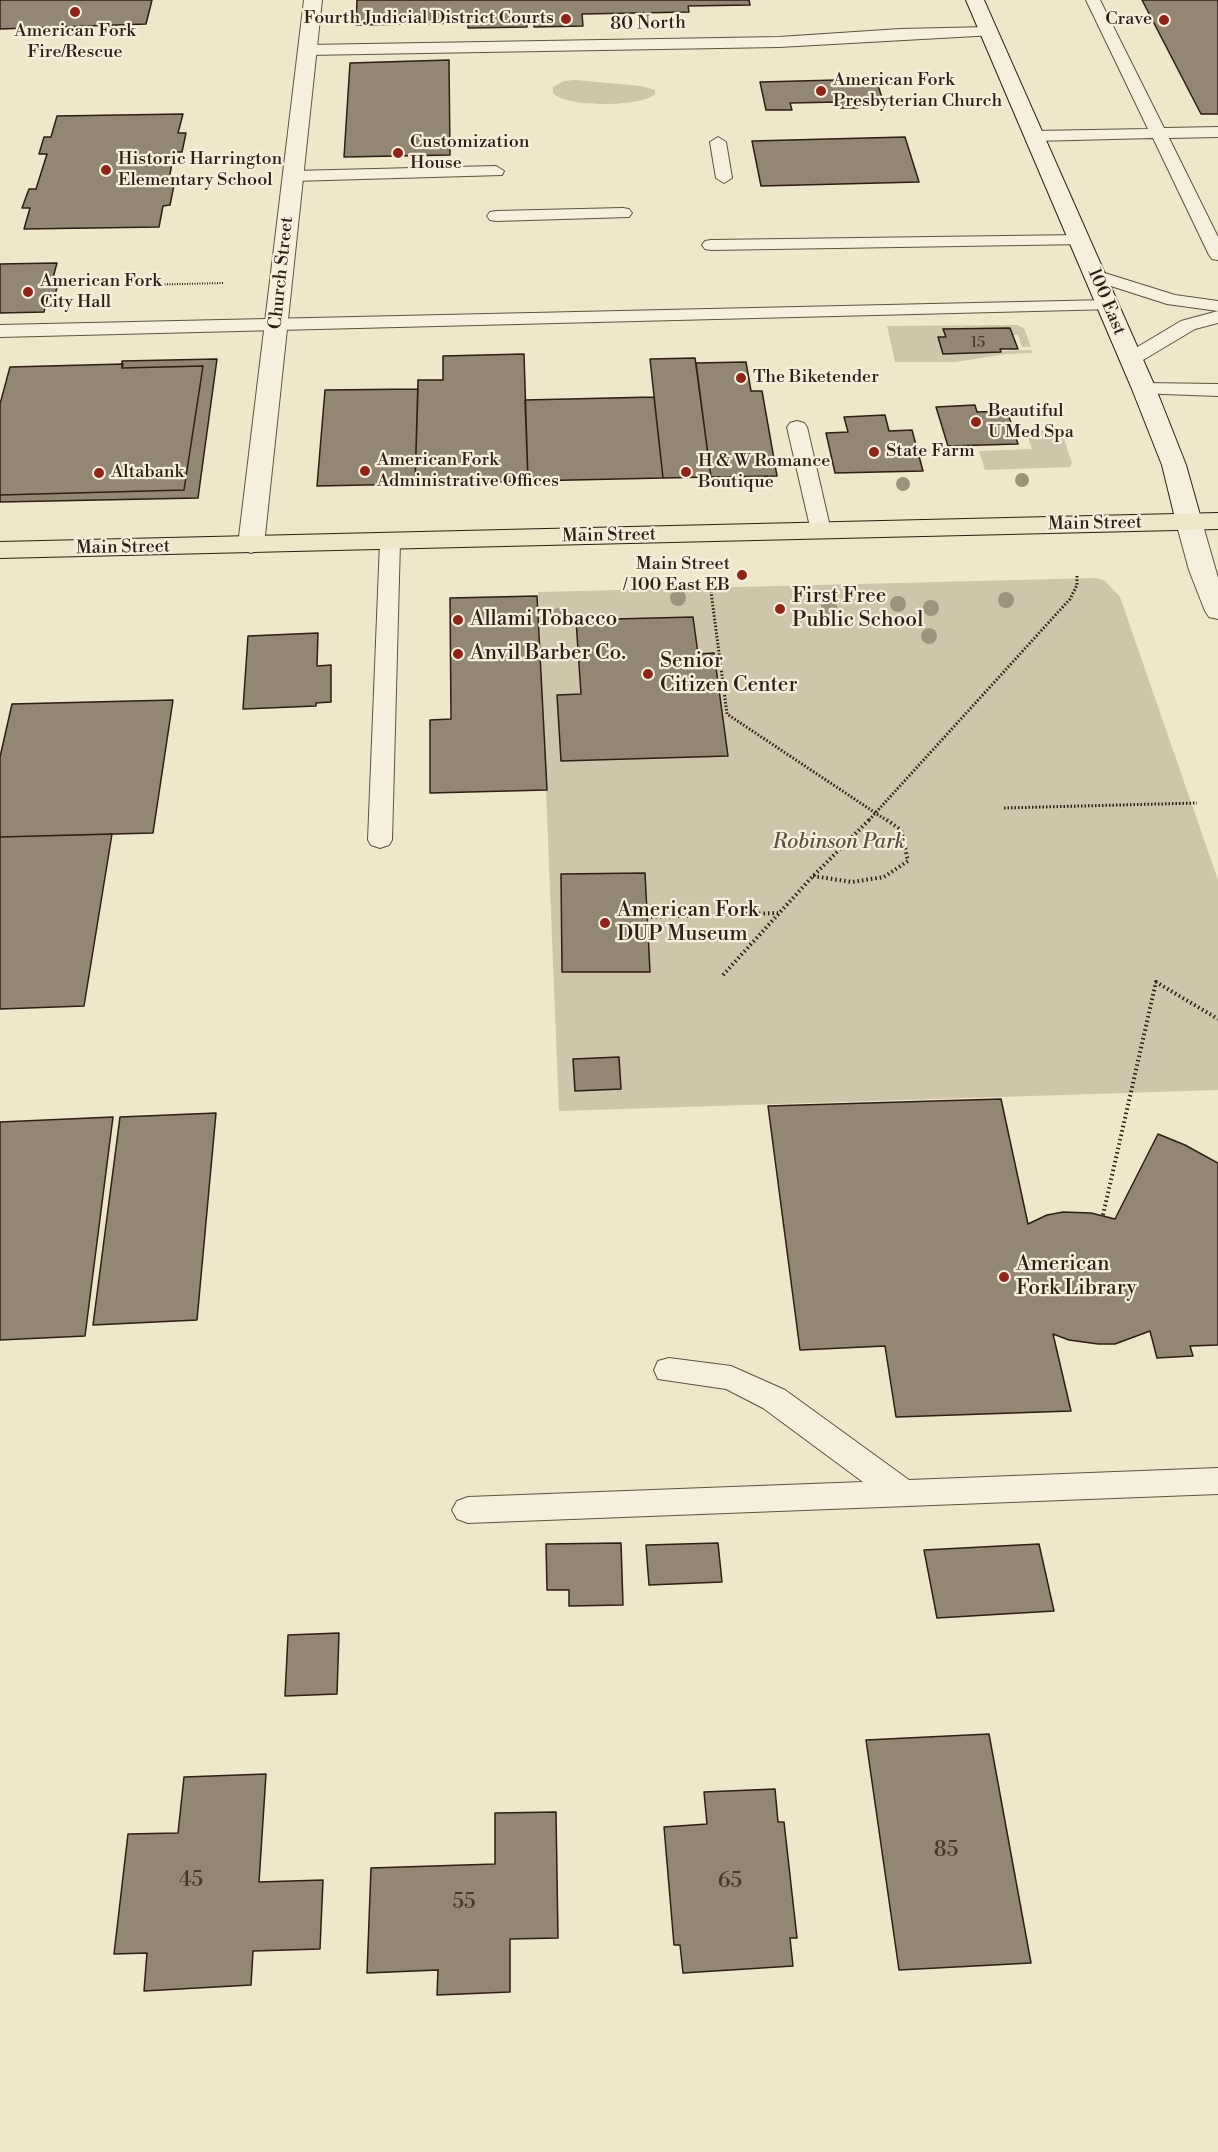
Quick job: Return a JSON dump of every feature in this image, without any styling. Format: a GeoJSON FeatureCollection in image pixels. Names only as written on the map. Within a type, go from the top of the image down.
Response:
{"type":"FeatureCollection","features":[{"type":"Feature","properties":{"kind":"main road","name":"Main Street"},"geometry":{"type":"LineString","coordinates":[[0,550],[1218,521]]}},
{"type":"Feature","properties":{"kind":"street","name":"Church Street"},"geometry":{"type":"LineString","coordinates":[[251,545],[313,0]]}},
{"type":"Feature","properties":{"kind":"street","name":"100 East"},"geometry":{"type":"LineString","coordinates":[[975,0],[1144,389],[1174,465],[1202,570],[1218,611]]}},
{"type":"Feature","properties":{"kind":"lane"},"geometry":{"type":"LineString","coordinates":[[1093,0],[1218,255]]}},
{"type":"Feature","properties":{"kind":"lane","name":"80 North"},"geometry":{"type":"LineString","coordinates":[[307,50],[779,42],[900,34],[989,32]]}},
{"type":"Feature","properties":{"kind":"lane"},"geometry":{"type":"LineString","coordinates":[[1034,136],[1218,132]]}},
{"type":"Feature","properties":{"kind":"lane"},"geometry":{"type":"LineString","coordinates":[[718,142],[724,178]]}},
{"type":"Feature","properties":{"kind":"lane"},"geometry":{"type":"LineString","coordinates":[[293,176],[496,171]]}},
{"type":"Feature","properties":{"kind":"lane"},"geometry":{"type":"LineString","coordinates":[[496,216],[623,213]]}},
{"type":"Feature","properties":{"kind":"lane"},"geometry":{"type":"LineString","coordinates":[[711,245],[1079,240]]}},
{"type":"Feature","properties":{"kind":"lane"},"geometry":{"type":"LineString","coordinates":[[1095,275],[1173,300],[1218,306]]}},
{"type":"Feature","properties":{"kind":"lane"},"geometry":{"type":"LineString","coordinates":[[0,331],[1108,305]]}},
{"type":"Feature","properties":{"kind":"lane"},"geometry":{"type":"LineString","coordinates":[[1131,359],[1188,325],[1218,317]]}},
{"type":"Feature","properties":{"kind":"lane"},"geometry":{"type":"LineString","coordinates":[[1144,389],[1218,390]]}},
{"type":"Feature","properties":{"kind":"lane"},"geometry":{"type":"LineString","coordinates":[[797,428],[821,531]]}},
{"type":"Feature","properties":{"kind":"lane"},"geometry":{"type":"LineString","coordinates":[[380,840],[390,542]]}},
{"type":"Feature","properties":{"kind":"lane"},"geometry":{"type":"LineString","coordinates":[[669,1370],[731,1378],[774,1399],[903,1493]]}},
{"type":"Feature","properties":{"kind":"lane"},"geometry":{"type":"LineString","coordinates":[[468,1510],[1218,1481]]}},
{"type":"Feature","properties":{"kind":"path"},"geometry":{"type":"LineString","coordinates":[[57,287],[224,283]]}},
{"type":"Feature","properties":{"kind":"path"},"geometry":{"type":"LineString","coordinates":[[723,975],[813,876],[875,814],[1070,599],[1077,585],[1077,576]]}},
{"type":"Feature","properties":{"kind":"path"},"geometry":{"type":"LineString","coordinates":[[710,584],[727,714],[901,830],[908,861],[884,877],[852,882],[813,876]]}},
{"type":"Feature","properties":{"kind":"path"},"geometry":{"type":"LineString","coordinates":[[1004,808],[1197,803]]}},
{"type":"Feature","properties":{"kind":"path"},"geometry":{"type":"LineString","coordinates":[[642,917],[779,913]]}},
{"type":"Feature","properties":{"kind":"path"},"geometry":{"type":"LineString","coordinates":[[1103,1215],[1156,982],[1218,1019]]}},
{"type":"Feature","properties":{"kind":"green space"},"geometry":{"type":"Polygon","coordinates":[[[564,81],[641,86],[655,90],[655,94],[636,101],[604,104],[573,101],[553,93],[553,87],[564,81]]]}},
{"type":"Feature","properties":{"kind":"green space"},"geometry":{"type":"Polygon","coordinates":[[[1017,325],[1024,328],[1031,347],[1022,347],[1018,335],[1013,335],[1010,328],[944,329],[946,337],[938,337],[943,354],[1032,350],[1032,353],[1007,354],[955,362],[895,362],[887,326],[1017,325]]]}},
{"type":"Feature","properties":{"kind":"green space"},"geometry":{"type":"Polygon","coordinates":[[[1061,430],[1072,463],[1070,467],[985,470],[979,451],[1032,449],[1026,431],[1061,430]]]}},
{"type":"Feature","properties":{"kind":"green space","name":"Robinson Park"},"geometry":{"type":"Polygon","coordinates":[[[1096,578],[1105,581],[1120,597],[1218,880],[1218,1090],[559,1111],[538,592],[1096,578]]]}},
{"type":"Feature","properties":{"kind":"building","name":"American Fork Fire/Rescue"},"geometry":{"type":"Polygon","coordinates":[[[0,0],[152,0],[146,24],[0,29],[0,0]]]}},
{"type":"Feature","properties":{"kind":"building"},"geometry":{"type":"Polygon","coordinates":[[[357,0],[749,0],[750,5],[688,6],[689,12],[582,14],[583,26],[534,27],[534,23],[527,23],[527,27],[468,28],[468,23],[356,25],[357,0]]]}},
{"type":"Feature","properties":{"kind":"building"},"geometry":{"type":"Polygon","coordinates":[[[1142,0],[1218,0],[1218,114],[1201,114],[1142,0]]]}},
{"type":"Feature","properties":{"kind":"building"},"geometry":{"type":"Polygon","coordinates":[[[449,60],[450,155],[344,157],[350,63],[449,60]]]}},
{"type":"Feature","properties":{"kind":"building","name":"American Fork Presbyterian Church"},"geometry":{"type":"Polygon","coordinates":[[[876,79],[883,101],[856,102],[858,108],[841,108],[839,102],[790,103],[792,110],[766,110],[760,82],[876,79]]]}},
{"type":"Feature","properties":{"kind":"building","name":"Historic Harrington Elementary School"},"geometry":{"type":"Polygon","coordinates":[[[183,114],[178,133],[186,133],[182,152],[174,152],[168,185],[174,185],[170,205],[163,206],[159,227],[24,229],[30,208],[22,208],[29,189],[36,189],[47,154],[39,154],[44,137],[51,137],[57,116],[183,114]]]}},
{"type":"Feature","properties":{"kind":"building"},"geometry":{"type":"Polygon","coordinates":[[[905,137],[919,182],[761,186],[752,141],[905,137]]]}},
{"type":"Feature","properties":{"kind":"building","name":"American Fork City Hall"},"geometry":{"type":"Polygon","coordinates":[[[57,263],[53,278],[59,278],[55,296],[48,296],[44,312],[0,313],[0,264],[57,263]]]}},
{"type":"Feature","properties":{"kind":"building"},"geometry":{"type":"Polygon","coordinates":[[[1010,328],[1018,349],[1000,349],[1001,352],[943,354],[938,337],[946,337],[943,329],[1010,328]]]}},
{"type":"Feature","properties":{"kind":"building"},"geometry":{"type":"Polygon","coordinates":[[[524,354],[528,481],[415,484],[418,380],[443,380],[443,356],[524,354]]]}},
{"type":"Feature","properties":{"kind":"building"},"geometry":{"type":"Polygon","coordinates":[[[695,358],[711,477],[663,478],[650,359],[695,358]]]}},
{"type":"Feature","properties":{"kind":"building"},"geometry":{"type":"Polygon","coordinates":[[[217,359],[198,498],[0,502],[0,495],[184,490],[203,366],[122,368],[122,361],[217,359]]]}},
{"type":"Feature","properties":{"kind":"building"},"geometry":{"type":"Polygon","coordinates":[[[746,362],[751,391],[762,391],[777,476],[711,477],[696,363],[746,362]]]}},
{"type":"Feature","properties":{"kind":"building"},"geometry":{"type":"Polygon","coordinates":[[[123,364],[122,368],[203,366],[184,490],[0,495],[0,404],[10,367],[123,364]]]}},
{"type":"Feature","properties":{"kind":"building"},"geometry":{"type":"Polygon","coordinates":[[[418,389],[415,484],[317,486],[325,390],[418,389]]]}},
{"type":"Feature","properties":{"kind":"building"},"geometry":{"type":"Polygon","coordinates":[[[654,397],[663,478],[528,481],[525,400],[654,397]]]}},
{"type":"Feature","properties":{"kind":"building","name":"Beautiful U Med Spa"},"geometry":{"type":"Polygon","coordinates":[[[975,405],[977,412],[1007,411],[1018,444],[948,446],[936,407],[975,405]]]}},
{"type":"Feature","properties":{"kind":"building","name":"State Farm"},"geometry":{"type":"Polygon","coordinates":[[[885,415],[889,431],[912,430],[923,471],[835,473],[826,433],[848,432],[844,417],[885,415]]]}},
{"type":"Feature","properties":{"kind":"building"},"geometry":{"type":"Polygon","coordinates":[[[537,596],[547,790],[430,793],[430,720],[451,719],[450,598],[537,596]]]}},
{"type":"Feature","properties":{"kind":"building","name":"Senior Citizen Center"},"geometry":{"type":"Polygon","coordinates":[[[693,617],[698,654],[714,653],[728,756],[561,761],[557,695],[581,694],[576,620],[693,617]]]}},
{"type":"Feature","properties":{"kind":"building"},"geometry":{"type":"Polygon","coordinates":[[[318,633],[317,666],[331,665],[331,702],[316,703],[316,706],[243,709],[248,636],[318,633]]]}},
{"type":"Feature","properties":{"kind":"building"},"geometry":{"type":"Polygon","coordinates":[[[173,700],[153,833],[0,837],[0,757],[12,704],[173,700]]]}},
{"type":"Feature","properties":{"kind":"building"},"geometry":{"type":"Polygon","coordinates":[[[112,834],[84,1006],[0,1009],[0,837],[112,834]]]}},
{"type":"Feature","properties":{"kind":"building","name":"American Fork DUP Museum"},"geometry":{"type":"Polygon","coordinates":[[[645,873],[650,972],[562,972],[561,874],[645,873]]]}},
{"type":"Feature","properties":{"kind":"building"},"geometry":{"type":"Polygon","coordinates":[[[619,1057],[621,1089],[575,1091],[573,1059],[619,1057]]]}},
{"type":"Feature","properties":{"kind":"building","name":"American Fork Library"},"geometry":{"type":"Polygon","coordinates":[[[1001,1099],[1028,1224],[1047,1215],[1063,1212],[1091,1213],[1115,1219],[1158,1134],[1185,1145],[1218,1163],[1218,1345],[1190,1346],[1193,1356],[1157,1358],[1150,1331],[1115,1344],[1069,1340],[1053,1334],[1071,1411],[896,1417],[885,1346],[800,1350],[768,1106],[1001,1099]]]}},
{"type":"Feature","properties":{"kind":"building"},"geometry":{"type":"Polygon","coordinates":[[[216,1113],[197,1320],[93,1325],[120,1117],[216,1113]]]}},
{"type":"Feature","properties":{"kind":"building"},"geometry":{"type":"Polygon","coordinates":[[[113,1117],[85,1336],[0,1340],[0,1122],[113,1117]]]}},
{"type":"Feature","properties":{"kind":"building"},"geometry":{"type":"Polygon","coordinates":[[[621,1543],[623,1605],[569,1606],[569,1590],[547,1590],[546,1544],[621,1543]]]}},
{"type":"Feature","properties":{"kind":"building"},"geometry":{"type":"Polygon","coordinates":[[[718,1543],[722,1582],[649,1585],[646,1545],[718,1543]]]}},
{"type":"Feature","properties":{"kind":"building"},"geometry":{"type":"Polygon","coordinates":[[[1039,1544],[1054,1611],[937,1618],[924,1550],[1039,1544]]]}},
{"type":"Feature","properties":{"kind":"building"},"geometry":{"type":"Polygon","coordinates":[[[339,1633],[337,1694],[285,1696],[288,1635],[339,1633]]]}},
{"type":"Feature","properties":{"kind":"building"},"geometry":{"type":"Polygon","coordinates":[[[989,1734],[1031,1963],[899,1970],[866,1740],[989,1734]]]}},
{"type":"Feature","properties":{"kind":"building"},"geometry":{"type":"Polygon","coordinates":[[[266,1774],[259,1882],[323,1880],[320,1949],[253,1951],[251,1985],[144,1991],[147,1953],[114,1954],[128,1834],[178,1833],[184,1777],[266,1774]]]}},
{"type":"Feature","properties":{"kind":"building"},"geometry":{"type":"Polygon","coordinates":[[[775,1789],[778,1822],[784,1822],[797,1938],[790,1938],[793,1966],[683,1973],[680,1945],[674,1945],[664,1827],[707,1824],[704,1792],[775,1789]]]}},
{"type":"Feature","properties":{"kind":"building"},"geometry":{"type":"Polygon","coordinates":[[[556,1812],[558,1938],[510,1939],[510,1992],[437,1995],[438,1970],[367,1973],[371,1868],[495,1864],[495,1813],[556,1812]]]}},
{"type":"Feature","properties":{"kind":"place","name":"American Fork Fire/Rescue"},"geometry":{"type":"Point","coordinates":[75,12]}},
{"type":"Feature","properties":{"kind":"place","name":"Fourth Judicial District Courts"},"geometry":{"type":"Point","coordinates":[566,19]}},
{"type":"Feature","properties":{"kind":"place","name":"Crave"},"geometry":{"type":"Point","coordinates":[1164,20]}},
{"type":"Feature","properties":{"kind":"place","name":"American Fork Presbyterian Church"},"geometry":{"type":"Point","coordinates":[821,91]}},
{"type":"Feature","properties":{"kind":"place","name":"Customization House"},"geometry":{"type":"Point","coordinates":[398,153]}},
{"type":"Feature","properties":{"kind":"place","name":"Historic Harrington Elementary School"},"geometry":{"type":"Point","coordinates":[106,170]}},
{"type":"Feature","properties":{"kind":"place","name":"American Fork City Hall"},"geometry":{"type":"Point","coordinates":[28,292]}},
{"type":"Feature","properties":{"kind":"place","name":"The Biketender"},"geometry":{"type":"Point","coordinates":[741,378]}},
{"type":"Feature","properties":{"kind":"place","name":"Beautiful U Med Spa"},"geometry":{"type":"Point","coordinates":[976,422]}},
{"type":"Feature","properties":{"kind":"place","name":"State Farm"},"geometry":{"type":"Point","coordinates":[874,452]}},
{"type":"Feature","properties":{"kind":"place","name":"American Fork Administrative Offices"},"geometry":{"type":"Point","coordinates":[365,471]}},
{"type":"Feature","properties":{"kind":"place","name":"H & W Romance Boutique"},"geometry":{"type":"Point","coordinates":[686,472]}},
{"type":"Feature","properties":{"kind":"place","name":"Altabank"},"geometry":{"type":"Point","coordinates":[99,473]}},
{"type":"Feature","properties":{"kind":"place","name":"Main Street / 100 East EB"},"geometry":{"type":"Point","coordinates":[742,575]}},
{"type":"Feature","properties":{"kind":"place","name":"First Free Public School"},"geometry":{"type":"Point","coordinates":[780,609]}},
{"type":"Feature","properties":{"kind":"place","name":"Allami Tobacco"},"geometry":{"type":"Point","coordinates":[458,620]}},
{"type":"Feature","properties":{"kind":"place","name":"Anvil Barber Co."},"geometry":{"type":"Point","coordinates":[458,654]}},
{"type":"Feature","properties":{"kind":"place","name":"Senior Citizen Center"},"geometry":{"type":"Point","coordinates":[648,674]}},
{"type":"Feature","properties":{"kind":"place","name":"American Fork DUP Museum"},"geometry":{"type":"Point","coordinates":[605,923]}},
{"type":"Feature","properties":{"kind":"place","name":"American Fork Library"},"geometry":{"type":"Point","coordinates":[1004,1277]}}]}
